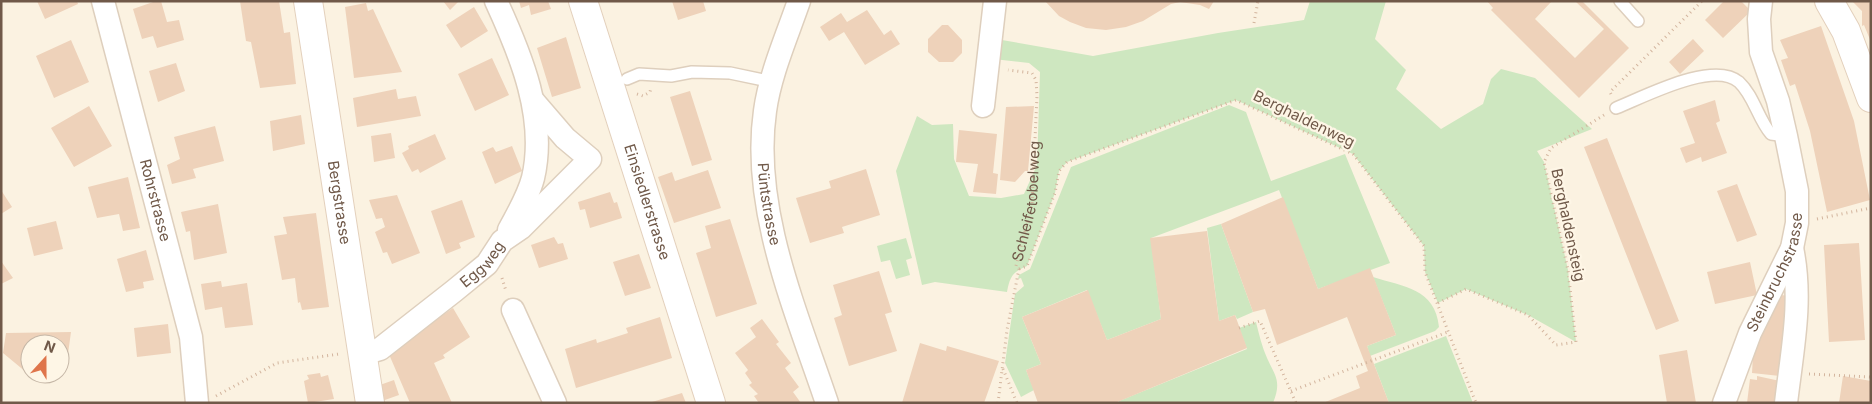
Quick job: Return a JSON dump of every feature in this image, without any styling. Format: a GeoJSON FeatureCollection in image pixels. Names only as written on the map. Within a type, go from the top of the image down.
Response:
{"type":"FeatureCollection","features":[{"type":"Feature","properties":{"kind":"main road","name":"Bergstrasse"},"geometry":{"type":"LineString","coordinates":[[308,1],[353,354],[370,403]]}},
{"type":"Feature","properties":{"kind":"main road","name":"Einsiedlerstrasse"},"geometry":{"type":"LineString","coordinates":[[583,1],[711,403]]}},
{"type":"Feature","properties":{"kind":"main road"},"geometry":{"type":"LineString","coordinates":[[1829,1],[1846,31],[1871,98]]}},
{"type":"Feature","properties":{"kind":"street","name":"Rohrstrasse"},"geometry":{"type":"LineString","coordinates":[[103,1],[189,328],[197,403]]}},
{"type":"Feature","properties":{"kind":"street"},"geometry":{"type":"LineString","coordinates":[[496,1],[534,102],[536,156],[525,200],[502,241]]}},
{"type":"Feature","properties":{"kind":"street","name":"Püntstrasse"},"geometry":{"type":"LineString","coordinates":[[799,1],[765,109],[762,145],[765,200],[772,235],[827,403]]}},
{"type":"Feature","properties":{"kind":"street"},"geometry":{"type":"LineString","coordinates":[[983,106],[995,1]]}},
{"type":"Feature","properties":{"kind":"street","name":"Steinbruchstrasse"},"geometry":{"type":"LineString","coordinates":[[1724,403],[1750,333],[1792,248],[1796,223],[1797,191],[1786,136],[1778,101],[1761,52],[1759,20],[1761,1]]}},
{"type":"Feature","properties":{"kind":"street","name":"Eggweg"},"geometry":{"type":"LineString","coordinates":[[353,354],[380,349],[454,291],[486,264],[502,241],[521,228],[590,159],[565,138],[534,102]]}},
{"type":"Feature","properties":{"kind":"street"},"geometry":{"type":"LineString","coordinates":[[1786,403],[1797,314],[1796,270],[1792,248]]}},
{"type":"Feature","properties":{"kind":"street"},"geometry":{"type":"LineString","coordinates":[[513,310],[555,403]]}},
{"type":"Feature","properties":{"kind":"lane"},"geometry":{"type":"LineString","coordinates":[[1620,1],[1638,21]]}},
{"type":"Feature","properties":{"kind":"lane"},"geometry":{"type":"LineString","coordinates":[[627,79],[639,74],[670,76],[692,72],[730,73],[773,82]]}},
{"type":"Feature","properties":{"kind":"lane"},"geometry":{"type":"LineString","coordinates":[[1616,108],[1698,76],[1713,74],[1729,77],[1739,82],[1771,134],[1786,136]]}},
{"type":"Feature","properties":{"kind":"path"},"geometry":{"type":"LineString","coordinates":[[1254,23],[1258,1]]}},
{"type":"Feature","properties":{"kind":"path"},"geometry":{"type":"LineString","coordinates":[[1616,108],[1610,92],[1702,1]]}},
{"type":"Feature","properties":{"kind":"path","name":"Schleifetobelweg"},"geometry":{"type":"LineString","coordinates":[[987,67],[1032,73],[1036,80],[1033,198],[1016,266],[1019,269],[998,403]]}},
{"type":"Feature","properties":{"kind":"path","name":"Berghaldenweg"},"geometry":{"type":"LineString","coordinates":[[1019,269],[1027,266],[1055,193],[1059,172],[1067,162],[1236,100],[1353,154],[1424,246],[1425,272],[1476,403]]}},
{"type":"Feature","properties":{"kind":"path","name":"Berghaldensteig"},"geometry":{"type":"LineString","coordinates":[[1438,303],[1466,289],[1528,315],[1556,345],[1576,342],[1568,270],[1544,162],[1551,148],[1616,108]]}},
{"type":"Feature","properties":{"kind":"path"},"geometry":{"type":"LineString","coordinates":[[1796,223],[1871,208]]}},
{"type":"Feature","properties":{"kind":"path"},"geometry":{"type":"LineString","coordinates":[[486,264],[500,273],[513,310]]}},
{"type":"Feature","properties":{"kind":"path"},"geometry":{"type":"LineString","coordinates":[[1239,328],[1260,321],[1296,403]]}},
{"type":"Feature","properties":{"kind":"path"},"geometry":{"type":"LineString","coordinates":[[1291,391],[1448,332]]}},
{"type":"Feature","properties":{"kind":"path"},"geometry":{"type":"LineString","coordinates":[[197,403],[214,397],[277,363],[353,354]]}},
{"type":"Feature","properties":{"kind":"path"},"geometry":{"type":"LineString","coordinates":[[1003,368],[1017,403]]}},
{"type":"Feature","properties":{"kind":"path"},"geometry":{"type":"LineString","coordinates":[[1790,373],[1871,377]]}},
{"type":"Feature","properties":{"kind":"green space"},"geometry":{"type":"Polygon","coordinates":[[[1310,1],[1386,1],[1375,39],[1406,70],[1396,89],[1441,129],[1483,104],[1491,79],[1501,69],[1535,78],[1592,129],[1537,151],[1544,162],[1568,270],[1576,342],[1528,315],[1466,289],[1438,303],[1425,272],[1424,246],[1353,154],[1236,100],[1067,162],[1059,171],[1055,193],[1027,266],[1018,270],[1013,275],[1007,292],[935,282],[922,285],[896,171],[917,116],[932,125],[953,124],[954,159],[969,196],[1001,198],[1024,194],[1037,165],[1040,72],[1029,63],[993,59],[996,39],[1093,56],[1218,33],[1304,20],[1310,1]]]}},
{"type":"Feature","properties":{"kind":"green space"},"geometry":{"type":"Polygon","coordinates":[[[1229,105],[1246,112],[1271,181],[1345,154],[1390,263],[1318,289],[1279,190],[1151,238],[1161,319],[1107,340],[1087,290],[1022,317],[1041,364],[1026,370],[1034,390],[1021,397],[1005,363],[1015,294],[1024,286],[1021,278],[1018,279],[1019,275],[1030,269],[1071,167],[1229,105]]]}},
{"type":"Feature","properties":{"kind":"green space"},"geometry":{"type":"Polygon","coordinates":[[[1221,224],[1253,312],[1237,319],[1235,315],[1219,321],[1207,228],[1221,224]]]}},
{"type":"Feature","properties":{"kind":"green space"},"geometry":{"type":"Polygon","coordinates":[[[906,238],[912,258],[906,260],[910,275],[896,279],[890,260],[881,262],[877,246],[906,238]]]}},
{"type":"Feature","properties":{"kind":"green space"},"geometry":{"type":"Polygon","coordinates":[[[1373,277],[1406,287],[1425,297],[1436,314],[1439,327],[1435,331],[1370,356],[1367,346],[1396,335],[1373,277]]]}},
{"type":"Feature","properties":{"kind":"green space"},"geometry":{"type":"Polygon","coordinates":[[[1256,322],[1267,358],[1275,374],[1277,389],[1273,403],[1119,403],[1119,401],[1247,349],[1239,328],[1256,322]]]}},
{"type":"Feature","properties":{"kind":"green space"},"geometry":{"type":"Polygon","coordinates":[[[1446,336],[1473,403],[1389,403],[1374,364],[1446,336]]]}},
{"type":"Feature","properties":{"kind":"building"},"geometry":{"type":"Polygon","coordinates":[[[37,1],[77,1],[78,4],[45,19],[37,1]]]}},
{"type":"Feature","properties":{"kind":"building"},"geometry":{"type":"Polygon","coordinates":[[[161,1],[167,22],[179,20],[184,40],[157,48],[153,36],[142,39],[133,9],[161,1]]]}},
{"type":"Feature","properties":{"kind":"building"},"geometry":{"type":"Polygon","coordinates":[[[240,1],[279,1],[284,33],[290,32],[296,84],[260,88],[251,42],[246,41],[240,1]]]}},
{"type":"Feature","properties":{"kind":"building"},"geometry":{"type":"Polygon","coordinates":[[[443,1],[459,1],[450,10],[443,1]]]}},
{"type":"Feature","properties":{"kind":"building"},"geometry":{"type":"Polygon","coordinates":[[[519,1],[548,1],[551,9],[531,15],[529,5],[521,8],[519,1]]]}},
{"type":"Feature","properties":{"kind":"building"},"geometry":{"type":"Polygon","coordinates":[[[672,1],[703,1],[706,11],[678,20],[672,1]]]}},
{"type":"Feature","properties":{"kind":"building"},"geometry":{"type":"Polygon","coordinates":[[[1045,1],[1214,1],[1209,9],[1200,5],[1180,2],[1171,4],[1143,21],[1126,27],[1106,30],[1086,28],[1070,22],[1059,16],[1045,1]]]}},
{"type":"Feature","properties":{"kind":"building"},"geometry":{"type":"Polygon","coordinates":[[[1487,1],[1552,1],[1535,19],[1575,58],[1604,29],[1575,1],[1582,1],[1629,48],[1579,98],[1491,10],[1493,8],[1487,1]]]}},
{"type":"Feature","properties":{"kind":"building"},"geometry":{"type":"Polygon","coordinates":[[[1724,1],[1741,1],[1751,11],[1723,38],[1705,20],[1724,1]]]}},
{"type":"Feature","properties":{"kind":"building"},"geometry":{"type":"Polygon","coordinates":[[[1852,1],[1868,1],[1871,5],[1871,42],[1864,25],[1862,26],[1862,11],[1852,1]]]}},
{"type":"Feature","properties":{"kind":"building"},"geometry":{"type":"Polygon","coordinates":[[[366,3],[368,11],[373,9],[402,72],[354,78],[345,7],[366,3]]]}},
{"type":"Feature","properties":{"kind":"building"},"geometry":{"type":"Polygon","coordinates":[[[474,7],[488,31],[461,48],[446,25],[474,7]]]}},
{"type":"Feature","properties":{"kind":"building"},"geometry":{"type":"Polygon","coordinates":[[[867,10],[884,35],[891,30],[900,44],[865,65],[844,32],[829,41],[820,27],[841,13],[847,22],[867,10]]]}},
{"type":"Feature","properties":{"kind":"building"},"geometry":{"type":"Polygon","coordinates":[[[942,25],[948,25],[962,40],[962,53],[953,62],[939,62],[928,52],[928,39],[942,25]]]}},
{"type":"Feature","properties":{"kind":"building"},"geometry":{"type":"Polygon","coordinates":[[[1821,26],[1854,121],[1870,200],[1827,212],[1810,131],[1795,84],[1790,86],[1781,60],[1788,58],[1780,40],[1821,26]]]}},
{"type":"Feature","properties":{"kind":"building"},"geometry":{"type":"Polygon","coordinates":[[[566,37],[581,88],[552,97],[537,48],[566,37]]]}},
{"type":"Feature","properties":{"kind":"building"},"geometry":{"type":"Polygon","coordinates":[[[1693,39],[1704,51],[1680,74],[1669,62],[1693,39]]]}},
{"type":"Feature","properties":{"kind":"building"},"geometry":{"type":"Polygon","coordinates":[[[71,40],[89,82],[54,98],[36,56],[71,40]]]}},
{"type":"Feature","properties":{"kind":"building"},"geometry":{"type":"Polygon","coordinates":[[[492,58],[509,95],[475,111],[458,74],[492,58]]]}},
{"type":"Feature","properties":{"kind":"building"},"geometry":{"type":"Polygon","coordinates":[[[176,63],[185,91],[158,102],[149,71],[176,63]]]}},
{"type":"Feature","properties":{"kind":"building"},"geometry":{"type":"Polygon","coordinates":[[[396,89],[398,99],[416,96],[421,116],[357,127],[353,98],[396,89]]]}},
{"type":"Feature","properties":{"kind":"building"},"geometry":{"type":"Polygon","coordinates":[[[690,91],[712,160],[692,166],[670,97],[690,91]]]}},
{"type":"Feature","properties":{"kind":"building"},"geometry":{"type":"Polygon","coordinates":[[[1715,100],[1720,121],[1716,123],[1727,153],[1702,162],[1701,157],[1686,163],[1680,148],[1695,143],[1683,111],[1715,100]]]}},
{"type":"Feature","properties":{"kind":"building"},"geometry":{"type":"Polygon","coordinates":[[[89,106],[112,146],[74,167],[51,128],[89,106]]]}},
{"type":"Feature","properties":{"kind":"building"},"geometry":{"type":"Polygon","coordinates":[[[1034,106],[1028,171],[1025,171],[1015,182],[1000,180],[1006,107],[1034,106]]]}},
{"type":"Feature","properties":{"kind":"building"},"geometry":{"type":"Polygon","coordinates":[[[301,115],[305,144],[273,151],[270,121],[301,115]]]}},
{"type":"Feature","properties":{"kind":"building"},"geometry":{"type":"Polygon","coordinates":[[[215,126],[224,161],[193,169],[196,178],[172,184],[167,165],[180,159],[174,137],[215,126]]]}},
{"type":"Feature","properties":{"kind":"building"},"geometry":{"type":"Polygon","coordinates":[[[959,130],[997,134],[993,173],[998,174],[996,194],[973,192],[978,164],[956,162],[959,130]]]}},
{"type":"Feature","properties":{"kind":"building"},"geometry":{"type":"Polygon","coordinates":[[[391,133],[395,158],[374,162],[371,136],[391,133]]]}},
{"type":"Feature","properties":{"kind":"building"},"geometry":{"type":"Polygon","coordinates":[[[435,134],[446,159],[420,173],[418,169],[412,172],[402,153],[409,149],[408,146],[435,134]]]}},
{"type":"Feature","properties":{"kind":"building"},"geometry":{"type":"Polygon","coordinates":[[[1607,138],[1679,321],[1656,330],[1584,147],[1607,138]]]}},
{"type":"Feature","properties":{"kind":"building"},"geometry":{"type":"Polygon","coordinates":[[[512,146],[522,171],[495,184],[482,152],[493,147],[496,152],[512,146]]]}},
{"type":"Feature","properties":{"kind":"building"},"geometry":{"type":"Polygon","coordinates":[[[866,169],[880,215],[842,227],[844,233],[810,243],[796,198],[831,188],[829,181],[866,169]]]}},
{"type":"Feature","properties":{"kind":"building"},"geometry":{"type":"Polygon","coordinates":[[[708,170],[721,208],[674,223],[658,177],[672,172],[675,181],[708,170]]]}},
{"type":"Feature","properties":{"kind":"building"},"geometry":{"type":"Polygon","coordinates":[[[128,177],[140,228],[123,231],[119,214],[97,218],[88,187],[128,177]]]}},
{"type":"Feature","properties":{"kind":"building"},"geometry":{"type":"Polygon","coordinates":[[[1737,184],[1757,235],[1737,242],[1717,191],[1737,184]]]}},
{"type":"Feature","properties":{"kind":"building"},"geometry":{"type":"Polygon","coordinates":[[[1,190],[12,207],[1,214],[1,190]]]}},
{"type":"Feature","properties":{"kind":"building"},"geometry":{"type":"Polygon","coordinates":[[[610,192],[614,203],[617,202],[622,218],[590,228],[585,209],[580,210],[578,202],[610,192]]]}},
{"type":"Feature","properties":{"kind":"building"},"geometry":{"type":"Polygon","coordinates":[[[397,195],[420,253],[392,264],[387,252],[383,253],[375,232],[385,227],[382,218],[376,219],[369,200],[397,195]]]}},
{"type":"Feature","properties":{"kind":"building"},"geometry":{"type":"Polygon","coordinates":[[[1283,197],[1318,289],[1370,268],[1396,335],[1367,346],[1389,403],[1323,403],[1360,388],[1356,376],[1368,371],[1347,317],[1277,345],[1265,309],[1253,312],[1221,224],[1283,197]]]}},
{"type":"Feature","properties":{"kind":"building"},"geometry":{"type":"Polygon","coordinates":[[[462,200],[475,237],[459,243],[461,248],[446,254],[431,211],[462,200]]]}},
{"type":"Feature","properties":{"kind":"building"},"geometry":{"type":"Polygon","coordinates":[[[218,204],[227,253],[194,260],[190,231],[186,232],[181,212],[218,204]]]}},
{"type":"Feature","properties":{"kind":"building"},"geometry":{"type":"Polygon","coordinates":[[[316,213],[329,307],[302,310],[300,302],[298,303],[295,278],[282,280],[274,236],[287,234],[283,217],[316,213]]]}},
{"type":"Feature","properties":{"kind":"building"},"geometry":{"type":"Polygon","coordinates":[[[730,219],[757,304],[716,317],[696,253],[711,248],[705,226],[730,219]]]}},
{"type":"Feature","properties":{"kind":"building"},"geometry":{"type":"Polygon","coordinates":[[[56,221],[63,249],[34,256],[27,228],[56,221]]]}},
{"type":"Feature","properties":{"kind":"building"},"geometry":{"type":"Polygon","coordinates":[[[1207,231],[1219,321],[1235,315],[1247,348],[1115,403],[1038,403],[1026,370],[1041,364],[1022,317],[1088,290],[1107,340],[1161,319],[1150,238],[1207,231]]]}},
{"type":"Feature","properties":{"kind":"building"},"geometry":{"type":"Polygon","coordinates":[[[554,237],[558,244],[563,243],[568,259],[539,268],[531,245],[554,237]]]}},
{"type":"Feature","properties":{"kind":"building"},"geometry":{"type":"Polygon","coordinates":[[[1859,243],[1865,340],[1829,342],[1824,245],[1859,243]]]}},
{"type":"Feature","properties":{"kind":"building"},"geometry":{"type":"Polygon","coordinates":[[[146,250],[154,280],[143,282],[144,288],[126,292],[117,259],[146,250]]]}},
{"type":"Feature","properties":{"kind":"building"},"geometry":{"type":"Polygon","coordinates":[[[639,254],[651,288],[625,296],[613,262],[639,254]]]}},
{"type":"Feature","properties":{"kind":"building"},"geometry":{"type":"Polygon","coordinates":[[[1,261],[13,278],[1,284],[1,261]]]}},
{"type":"Feature","properties":{"kind":"building"},"geometry":{"type":"Polygon","coordinates":[[[1750,262],[1757,295],[1715,304],[1707,272],[1750,262]]]}},
{"type":"Feature","properties":{"kind":"building"},"geometry":{"type":"Polygon","coordinates":[[[879,271],[892,312],[885,314],[897,351],[849,366],[834,318],[842,315],[833,285],[879,271]]]}},
{"type":"Feature","properties":{"kind":"building"},"geometry":{"type":"Polygon","coordinates":[[[221,281],[222,287],[247,283],[253,325],[225,328],[222,307],[205,310],[201,284],[221,281]]]}},
{"type":"Feature","properties":{"kind":"building"},"geometry":{"type":"Polygon","coordinates":[[[1780,295],[1792,296],[1781,376],[1752,373],[1753,355],[1780,295]]]}},
{"type":"Feature","properties":{"kind":"building"},"geometry":{"type":"Polygon","coordinates":[[[453,308],[470,337],[443,355],[445,358],[434,363],[452,403],[410,403],[388,352],[453,308]]]}},
{"type":"Feature","properties":{"kind":"building"},"geometry":{"type":"Polygon","coordinates":[[[660,317],[672,358],[576,388],[565,349],[596,339],[597,343],[628,333],[626,328],[660,317]]]}},
{"type":"Feature","properties":{"kind":"building"},"geometry":{"type":"Polygon","coordinates":[[[762,319],[779,342],[776,344],[791,363],[785,368],[799,387],[793,392],[801,403],[759,403],[754,396],[758,394],[749,385],[752,383],[745,373],[748,370],[735,353],[756,337],[750,328],[762,319]]]}},
{"type":"Feature","properties":{"kind":"building"},"geometry":{"type":"Polygon","coordinates":[[[168,324],[171,353],[137,357],[134,328],[168,324]]]}},
{"type":"Feature","properties":{"kind":"building"},"geometry":{"type":"Polygon","coordinates":[[[71,332],[70,339],[70,334],[20,334],[20,367],[3,353],[6,333],[71,332]]]}},
{"type":"Feature","properties":{"kind":"building"},"geometry":{"type":"Polygon","coordinates":[[[920,343],[946,351],[947,346],[999,361],[984,403],[902,403],[920,343]]]}},
{"type":"Feature","properties":{"kind":"building"},"geometry":{"type":"Polygon","coordinates":[[[1687,350],[1696,403],[1667,403],[1659,355],[1687,350]]]}},
{"type":"Feature","properties":{"kind":"building"},"geometry":{"type":"Polygon","coordinates":[[[320,373],[321,377],[328,375],[334,399],[308,403],[304,381],[309,379],[307,375],[320,373]]]}},
{"type":"Feature","properties":{"kind":"building"},"geometry":{"type":"Polygon","coordinates":[[[1757,376],[1780,381],[1780,403],[1747,403],[1750,379],[1757,380],[1757,376]]]}},
{"type":"Feature","properties":{"kind":"building"},"geometry":{"type":"Polygon","coordinates":[[[1843,376],[1871,381],[1871,403],[1839,403],[1843,376]]]}},
{"type":"Feature","properties":{"kind":"building"},"geometry":{"type":"Polygon","coordinates":[[[394,380],[399,395],[382,401],[377,386],[394,380]]]}},
{"type":"Feature","properties":{"kind":"building"},"geometry":{"type":"Polygon","coordinates":[[[682,393],[686,403],[652,402],[682,393]]]}}]}
